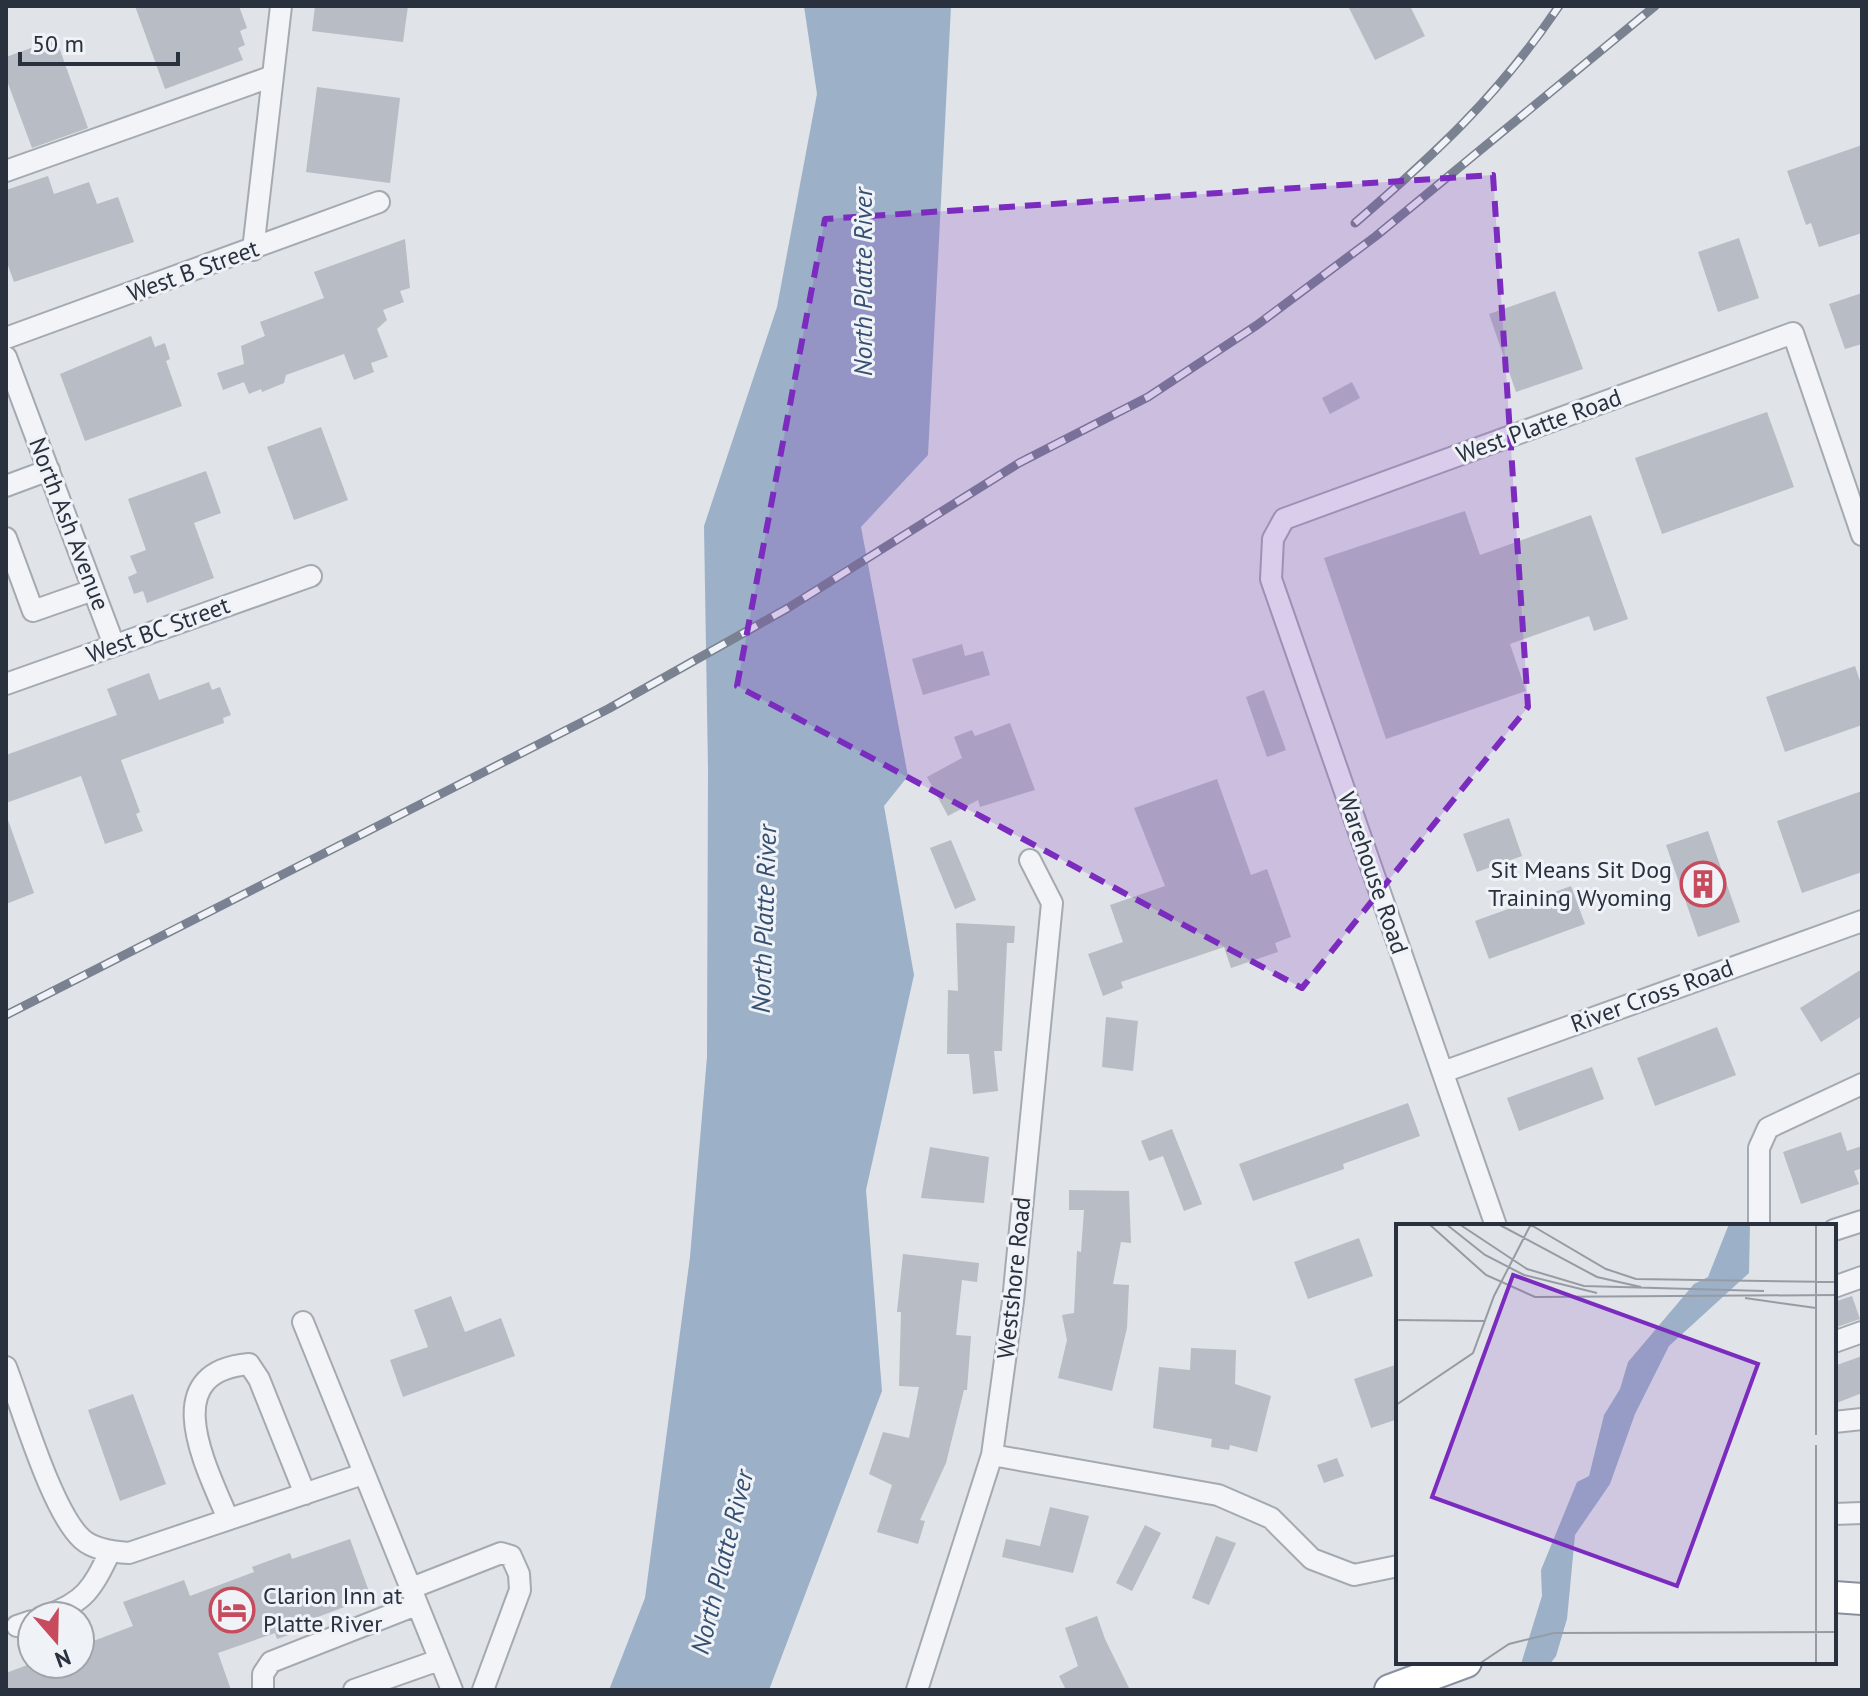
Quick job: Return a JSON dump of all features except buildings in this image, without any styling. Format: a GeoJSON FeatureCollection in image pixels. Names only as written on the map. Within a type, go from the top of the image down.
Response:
{"type":"FeatureCollection","features":[{"type":"Feature","properties":{"kind":"highway"},"geometry":{"type":"LineString","coordinates":[[1836,1597],[1862,1599]]}},
{"type":"Feature","properties":{"kind":"highway"},"geometry":{"type":"LineString","coordinates":[[1390,1690],[1461,1664]]}},
{"type":"Feature","properties":{"kind":"street"},"geometry":{"type":"LineString","coordinates":[[253,250],[281,6]]}},
{"type":"Feature","properties":{"kind":"street"},"geometry":{"type":"LineString","coordinates":[[6,171],[273,76]]}},
{"type":"Feature","properties":{"kind":"street","name":"West B Street"},"geometry":{"type":"LineString","coordinates":[[6,338],[379,202]]}},
{"type":"Feature","properties":{"kind":"street","name":"West Platte Road"},"geometry":{"type":"LineString","coordinates":[[1284,519],[1793,333],[1862,535]]}},
{"type":"Feature","properties":{"kind":"street","name":"North Ash Avenue"},"geometry":{"type":"LineString","coordinates":[[6,357],[114,645]]}},
{"type":"Feature","properties":{"kind":"street"},"geometry":{"type":"LineString","coordinates":[[6,486],[49,470]]}},
{"type":"Feature","properties":{"kind":"street","name":"Warehouse Road"},"geometry":{"type":"LineString","coordinates":[[1284,519],[1273,539],[1271,579],[1495,1224]]}},
{"type":"Feature","properties":{"kind":"street"},"geometry":{"type":"LineString","coordinates":[[6,538],[33,611],[93,590]]}},
{"type":"Feature","properties":{"kind":"street","name":"West BC Street"},"geometry":{"type":"LineString","coordinates":[[6,684],[311,576]]}},
{"type":"Feature","properties":{"kind":"street","name":"Westshore Road"},"geometry":{"type":"LineString","coordinates":[[917,1690],[992,1455],[1013,1301],[1052,903],[1030,860]]}},
{"type":"Feature","properties":{"kind":"street","name":"River Cross Road"},"geometry":{"type":"LineString","coordinates":[[1443,1072],[1862,921]]}},
{"type":"Feature","properties":{"kind":"street"},"geometry":{"type":"LineString","coordinates":[[1759,1224],[1759,1148],[1768,1128],[1862,1084]]}},
{"type":"Feature","properties":{"kind":"street"},"geometry":{"type":"LineString","coordinates":[[1836,1229],[1862,1221]]}},
{"type":"Feature","properties":{"kind":"street"},"geometry":{"type":"LineString","coordinates":[[1836,1286],[1862,1277]]}},
{"type":"Feature","properties":{"kind":"street"},"geometry":{"type":"LineString","coordinates":[[303,1322],[452,1690]]}},
{"type":"Feature","properties":{"kind":"street"},"geometry":{"type":"LineString","coordinates":[[1836,1341],[1862,1332]]}},
{"type":"Feature","properties":{"kind":"street"},"geometry":{"type":"LineString","coordinates":[[228,1519],[202,1456],[192,1417],[200,1392],[214,1372],[230,1366],[249,1364],[259,1379],[305,1494]]}},
{"type":"Feature","properties":{"kind":"street"},"geometry":{"type":"LineString","coordinates":[[6,1367],[62,1513],[83,1540],[110,1552],[129,1553],[363,1474]]}},
{"type":"Feature","properties":{"kind":"street"},"geometry":{"type":"LineString","coordinates":[[1836,1422],[1862,1419]]}},
{"type":"Feature","properties":{"kind":"street"},"geometry":{"type":"LineString","coordinates":[[992,1455],[1218,1495],[1271,1518],[1312,1559],[1354,1575],[1396,1566]]}},
{"type":"Feature","properties":{"kind":"street"},"geometry":{"type":"LineString","coordinates":[[1836,1514],[1862,1513]]}},
{"type":"Feature","properties":{"kind":"street"},"geometry":{"type":"LineString","coordinates":[[81,1600],[91,1590],[110,1552]]}},
{"type":"Feature","properties":{"kind":"street"},"geometry":{"type":"LineString","coordinates":[[263,1690],[263,1674],[271,1662],[501,1553],[511,1556],[519,1574],[520,1590],[483,1690]]}},
{"type":"Feature","properties":{"kind":"street"},"geometry":{"type":"LineString","coordinates":[[354,1690],[439,1660]]}},
{"type":"Feature","properties":{"kind":"highlighted area"},"geometry":{"type":"Polygon","coordinates":[[[1493,175],[1528,707],[1302,988],[737,686],[825,219],[1493,175]]]}},
{"type":"Feature","properties":{"kind":"water","name":"North Platte River"},"geometry":{"type":"Polygon","coordinates":[[[804,6],[951,6],[928,455],[861,527],[908,776],[884,806],[914,975],[866,1190],[882,1391],[769,1690],[609,1690],[645,1598],[690,1257],[707,1057],[708,768],[704,526],[777,307],[817,94],[804,6]]]}},
{"type":"Feature","properties":{"kind":"railway"},"geometry":{"type":"LineString","coordinates":[[1355,223],[1489,96],[1559,6]]}},
{"type":"Feature","properties":{"kind":"railway"},"geometry":{"type":"LineString","coordinates":[[6,1015],[608,709],[788,608],[1019,463],[1148,397],[1257,325],[1376,236],[1655,6]]}},
{"type":"Feature","properties":{"kind":"place","name":"Sit Means Sit Dog Training Wyoming"},"geometry":{"type":"Point","coordinates":[1703,884]}},
{"type":"Feature","properties":{"kind":"place","name":"Clarion Inn at Platte River"},"geometry":{"type":"Point","coordinates":[232,1610]}}]}
